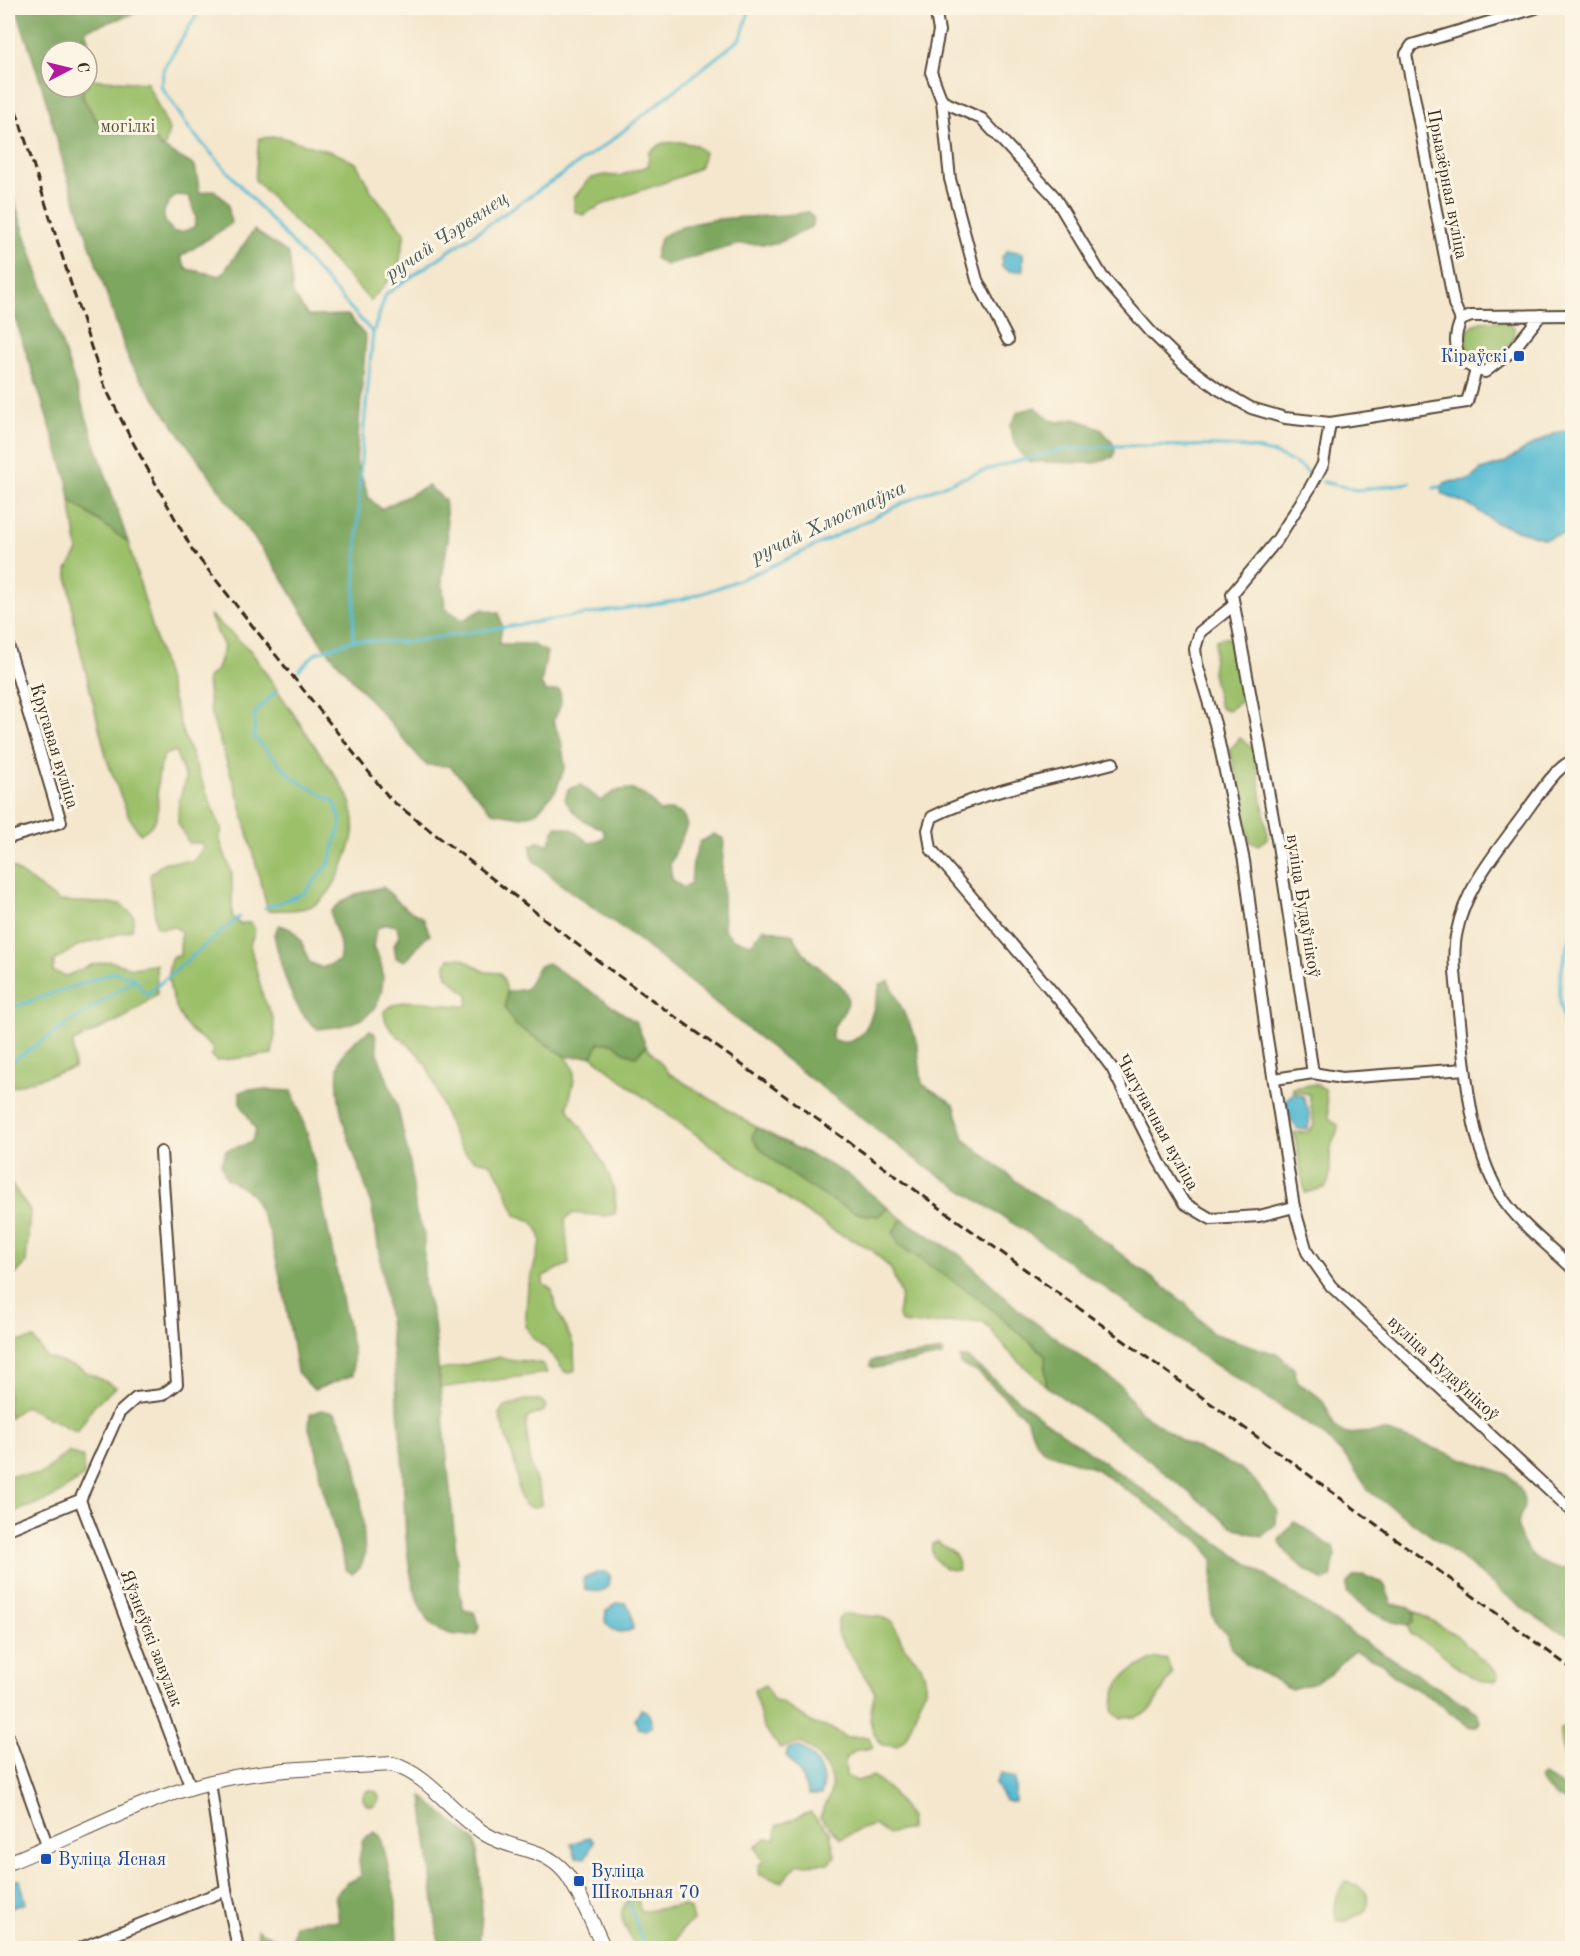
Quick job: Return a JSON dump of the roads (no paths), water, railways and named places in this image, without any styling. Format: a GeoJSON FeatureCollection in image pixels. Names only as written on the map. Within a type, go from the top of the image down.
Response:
{"type":"FeatureCollection","features":[{"type":"Feature","properties":{"kind":"street"},"geometry":{"type":"LineString","coordinates":[[935,8],[939,31],[932,72],[942,101],[951,180],[961,226],[977,280],[1008,340]]}},
{"type":"Feature","properties":{"kind":"street","name":"Прыазёрная вуліца"},"geometry":{"type":"LineString","coordinates":[[1476,370],[1460,359],[1456,349],[1455,333],[1461,320],[1454,304],[1406,54],[1412,45],[1536,8]]}},
{"type":"Feature","properties":{"kind":"street"},"geometry":{"type":"LineString","coordinates":[[942,101],[982,119],[1054,196],[1102,276],[1151,332],[1184,364],[1218,389],[1251,408],[1285,418],[1330,423],[1467,402],[1476,370],[1485,372],[1512,351],[1541,315]]}},
{"type":"Feature","properties":{"kind":"street"},"geometry":{"type":"LineString","coordinates":[[1461,320],[1471,316],[1572,315]]}},
{"type":"Feature","properties":{"kind":"street"},"geometry":{"type":"LineString","coordinates":[[1294,1207],[1244,861],[1215,724],[1197,664],[1195,649],[1200,632],[1233,600],[1277,540],[1314,480],[1323,464],[1330,423]]}},
{"type":"Feature","properties":{"kind":"street","name":"вуліца Будаўнікоў"},"geometry":{"type":"LineString","coordinates":[[1233,600],[1278,845],[1313,1073]]}},
{"type":"Feature","properties":{"kind":"street","name":"Кругавая вуліца"},"geometry":{"type":"LineString","coordinates":[[8,645],[13,680],[61,822],[8,838]]}},
{"type":"Feature","properties":{"kind":"street"},"geometry":{"type":"LineString","coordinates":[[1572,761],[1554,776],[1494,856],[1467,898],[1456,932],[1454,965],[1465,1069],[1480,1145],[1500,1194],[1521,1220],[1572,1268]]}},
{"type":"Feature","properties":{"kind":"street","name":"Чыгуначная вуліца"},"geometry":{"type":"LineString","coordinates":[[1113,763],[978,797],[932,817],[928,830],[931,849],[1077,1021],[1112,1068],[1159,1161],[1184,1203],[1198,1214],[1212,1219],[1259,1216],[1294,1207]]}},
{"type":"Feature","properties":{"kind":"street"},"geometry":{"type":"LineString","coordinates":[[1275,1079],[1313,1073],[1342,1078],[1465,1069]]}},
{"type":"Feature","properties":{"kind":"street"},"geometry":{"type":"LineString","coordinates":[[8,1529],[81,1500],[119,1413],[136,1398],[162,1395],[177,1384],[161,1152]]}},
{"type":"Feature","properties":{"kind":"street","name":"вуліца Будаўнікоў"},"geometry":{"type":"LineString","coordinates":[[1294,1207],[1307,1252],[1331,1286],[1572,1511]]}},
{"type":"Feature","properties":{"kind":"street","name":"Яўзнеўскі завулак"},"geometry":{"type":"LineString","coordinates":[[81,1500],[191,1788]]}},
{"type":"Feature","properties":{"kind":"street"},"geometry":{"type":"LineString","coordinates":[[8,1736],[48,1847]]}},
{"type":"Feature","properties":{"kind":"street"},"geometry":{"type":"LineString","coordinates":[[8,1863],[210,1782],[260,1773],[392,1764],[402,1767],[436,1790],[487,1834],[546,1854],[566,1873],[604,1948]]}},
{"type":"Feature","properties":{"kind":"street"},"geometry":{"type":"LineString","coordinates":[[210,1782],[225,1890],[238,1948]]}},
{"type":"Feature","properties":{"kind":"street"},"geometry":{"type":"LineString","coordinates":[[81,1948],[225,1890]]}},
{"type":"Feature","properties":{"kind":"water"},"geometry":{"type":"Polygon","coordinates":[[[1008,250],[1023,253],[1023,271],[1009,271],[1002,267],[1002,257],[1008,250]]]}},
{"type":"Feature","properties":{"kind":"water"},"geometry":{"type":"Polygon","coordinates":[[[1572,431],[1572,536],[1561,534],[1545,539],[1496,523],[1471,506],[1442,494],[1442,486],[1446,482],[1469,480],[1481,470],[1504,463],[1558,432],[1572,431]]]}},
{"type":"Feature","properties":{"kind":"water"},"geometry":{"type":"Polygon","coordinates":[[[1294,1093],[1303,1096],[1306,1104],[1309,1117],[1307,1129],[1298,1129],[1290,1120],[1285,1100],[1294,1093]]]}},
{"type":"Feature","properties":{"kind":"water"},"geometry":{"type":"Polygon","coordinates":[[[599,1572],[606,1572],[610,1576],[608,1586],[601,1592],[585,1590],[583,1579],[599,1572]]]}},
{"type":"Feature","properties":{"kind":"water"},"geometry":{"type":"Polygon","coordinates":[[[616,1603],[625,1603],[631,1610],[633,1629],[621,1632],[613,1630],[605,1621],[606,1611],[616,1603]]]}},
{"type":"Feature","properties":{"kind":"water"},"geometry":{"type":"Polygon","coordinates":[[[641,1709],[648,1712],[653,1726],[645,1730],[638,1728],[635,1720],[641,1709]]]}},
{"type":"Feature","properties":{"kind":"water"},"geometry":{"type":"Polygon","coordinates":[[[800,1747],[811,1756],[822,1774],[821,1795],[809,1795],[800,1774],[786,1755],[788,1749],[800,1747]]]}},
{"type":"Feature","properties":{"kind":"water"},"geometry":{"type":"Polygon","coordinates":[[[1001,1773],[1015,1779],[1015,1802],[1005,1801],[995,1784],[1001,1773]]]}},
{"type":"Feature","properties":{"kind":"water"},"geometry":{"type":"Polygon","coordinates":[[[590,1837],[594,1842],[585,1858],[576,1857],[571,1844],[590,1837]]]}},
{"type":"Feature","properties":{"kind":"water"},"geometry":{"type":"Polygon","coordinates":[[[20,1880],[26,1903],[8,1909],[8,1882],[20,1880]]]}},
{"type":"Feature","properties":{"kind":"waterway"},"geometry":{"type":"LineString","coordinates":[[201,8],[164,68],[161,86],[191,131],[373,333]]}},
{"type":"Feature","properties":{"kind":"waterway","name":"ручай Чэрвянец"},"geometry":{"type":"LineString","coordinates":[[299,670],[316,653],[353,640],[361,458],[373,333],[386,294],[608,143],[741,38],[750,8]]}},
{"type":"Feature","properties":{"kind":"waterway","name":"ручай Хлюстаўка"},"geometry":{"type":"LineString","coordinates":[[353,640],[407,642],[680,600],[773,566],[954,481],[1006,464],[1059,451],[1120,446],[1233,446],[1281,456],[1310,474]]}},
{"type":"Feature","properties":{"kind":"waterway","name":"ручай Хлюстаўка"},"geometry":{"type":"LineString","coordinates":[[1323,482],[1357,490],[1410,483]]}},
{"type":"Feature","properties":{"kind":"waterway","name":"ручай Хлюстаўка"},"geometry":{"type":"LineString","coordinates":[[1434,488],[1445,486]]}},
{"type":"Feature","properties":{"kind":"waterway","name":"ручай Чэрвянец"},"geometry":{"type":"LineString","coordinates":[[265,908],[304,893],[329,864],[341,822],[335,802],[294,779],[254,737],[255,713],[277,690]]}},
{"type":"Feature","properties":{"kind":"waterway","name":"ручай Чэрвянец"},"geometry":{"type":"LineString","coordinates":[[8,1009],[115,972],[135,979],[146,995],[239,917]]}},
{"type":"Feature","properties":{"kind":"waterway","name":"ручай Хлюстаўка"},"geometry":{"type":"LineString","coordinates":[[1572,934],[1560,979],[1563,1020],[1572,1051]]}},
{"type":"Feature","properties":{"kind":"waterway"},"geometry":{"type":"LineString","coordinates":[[8,1064],[135,979]]}},
{"type":"Feature","properties":{"kind":"waterway"},"geometry":{"type":"LineString","coordinates":[[629,1903],[645,1948]]}},
{"type":"Feature","properties":{"kind":"railway"},"geometry":{"type":"LineString","coordinates":[[8,85],[91,347],[105,387],[130,437],[193,551],[391,800],[605,966],[1271,1447],[1572,1669]]}},
{"type":"Feature","properties":{"kind":"place","name":"Кіраўскі"},"geometry":{"type":"Point","coordinates":[1519,356]}},
{"type":"Feature","properties":{"kind":"place","name":"Вуліца Ясная"},"geometry":{"type":"Point","coordinates":[46,1859]}},
{"type":"Feature","properties":{"kind":"place","name":"Вуліца Школьная 70"},"geometry":{"type":"Point","coordinates":[579,1881]}},
{"type":"Feature","properties":{"kind":"park label","name":"могілкі"},"geometry":{"type":"Point","coordinates":[128,126]}}]}
